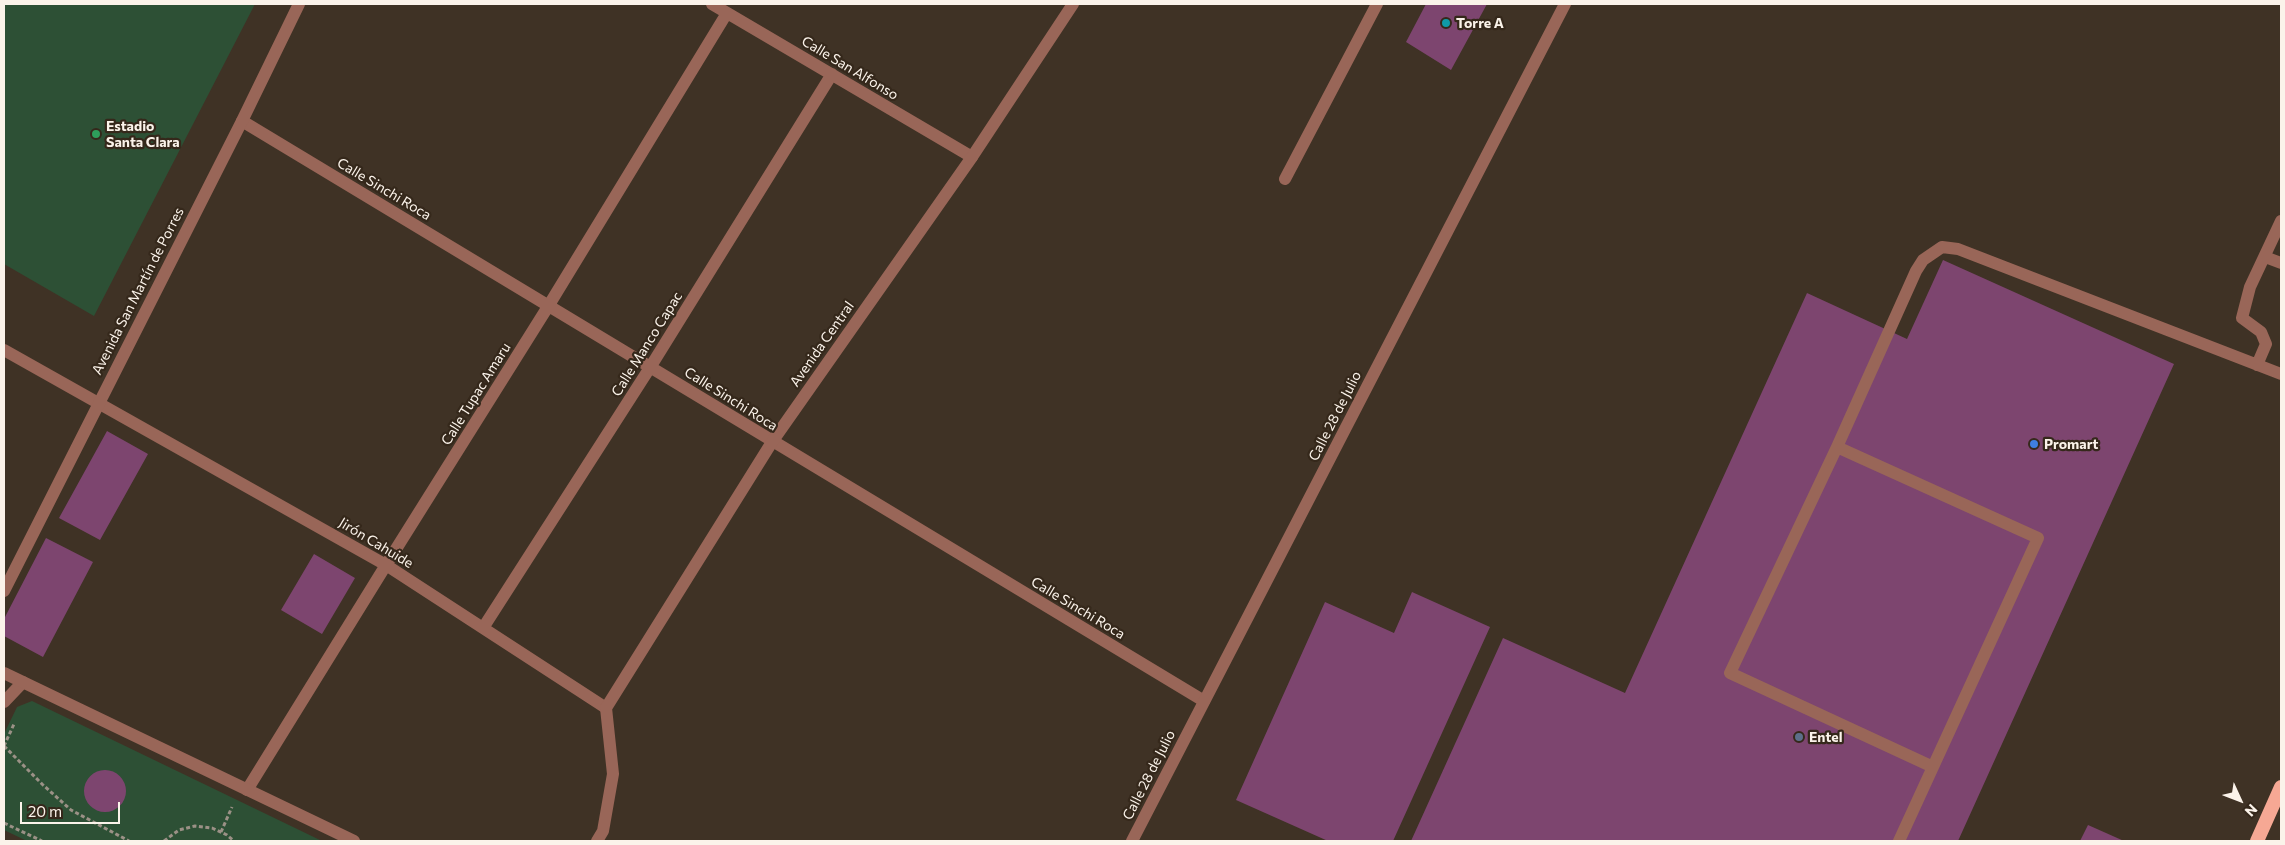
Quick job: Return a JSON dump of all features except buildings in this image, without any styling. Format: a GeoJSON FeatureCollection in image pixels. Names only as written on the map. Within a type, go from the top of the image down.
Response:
{"type":"FeatureCollection","features":[{"type":"Feature","properties":{"kind":"highway"},"geometry":{"type":"LineString","coordinates":[[2257,841],[2281,787]]}},
{"type":"Feature","properties":{"kind":"street","name":"Avenida San Martín de Porres"},"geometry":{"type":"LineString","coordinates":[[4,591],[98,402],[242,121],[299,4]]}},
{"type":"Feature","properties":{"kind":"street","name":"Calle San Alfonso"},"geometry":{"type":"LineString","coordinates":[[712,4],[972,157]]}},
{"type":"Feature","properties":{"kind":"street","name":"Avenida Central"},"geometry":{"type":"LineString","coordinates":[[606,708],[772,442],[972,157],[1073,4]]}},
{"type":"Feature","properties":{"kind":"street"},"geometry":{"type":"LineString","coordinates":[[1286,179],[1377,4]]}},
{"type":"Feature","properties":{"kind":"street","name":"Calle 28 de Julio"},"geometry":{"type":"LineString","coordinates":[[1132,841],[1565,4]]}},
{"type":"Feature","properties":{"kind":"street","name":"Calle Tupac Amaru"},"geometry":{"type":"LineString","coordinates":[[247,790],[549,305],[727,12]]}},
{"type":"Feature","properties":{"kind":"street","name":"Calle Manco Capac"},"geometry":{"type":"LineString","coordinates":[[483,628],[651,366],[832,74]]}},
{"type":"Feature","properties":{"kind":"street","name":"Calle Sinchi Roca"},"geometry":{"type":"LineString","coordinates":[[242,121],[1204,701]]}},
{"type":"Feature","properties":{"kind":"street"},"geometry":{"type":"LineString","coordinates":[[2257,365],[2266,344],[2261,332],[2242,318],[2250,287],[2281,221]]}},
{"type":"Feature","properties":{"kind":"street"},"geometry":{"type":"LineString","coordinates":[[1934,767],[1730,673],[1837,447],[1916,271],[1924,260],[1942,247],[1958,249],[2281,374]]}},
{"type":"Feature","properties":{"kind":"street"},"geometry":{"type":"LineString","coordinates":[[2265,257],[2281,263]]}},
{"type":"Feature","properties":{"kind":"street","name":"Jirón Cahuide"},"geometry":{"type":"LineString","coordinates":[[4,350],[386,565],[606,708]]}},
{"type":"Feature","properties":{"kind":"street"},"geometry":{"type":"LineString","coordinates":[[1837,447],[2038,538],[1899,841]]}},
{"type":"Feature","properties":{"kind":"street"},"geometry":{"type":"LineString","coordinates":[[4,673],[354,841]]}},
{"type":"Feature","properties":{"kind":"street"},"geometry":{"type":"LineString","coordinates":[[4,702],[24,682]]}},
{"type":"Feature","properties":{"kind":"street"},"geometry":{"type":"LineString","coordinates":[[597,841],[603,831],[613,774],[606,708]]}},
{"type":"Feature","properties":{"kind":"path"},"geometry":{"type":"LineString","coordinates":[[4,746],[42,784],[72,810],[129,841]]}},
{"type":"Feature","properties":{"kind":"path"},"geometry":{"type":"LineString","coordinates":[[4,823],[42,841]]}},
{"type":"Feature","properties":{"kind":"path"},"geometry":{"type":"LineString","coordinates":[[164,841],[178,830],[195,826],[212,828],[228,835],[234,841]]}},
{"type":"Feature","properties":{"kind":"green space","name":"Estadio Santa Clara"},"geometry":{"type":"Polygon","coordinates":[[[4,4],[255,4],[94,316],[4,264],[4,4]]]}},
{"type":"Feature","properties":{"kind":"green space"},"geometry":{"type":"Polygon","coordinates":[[[32,701],[322,841],[27,841],[4,830],[4,734],[17,707],[32,701]]]}},
{"type":"Feature","properties":{"kind":"place","name":"Torre A"},"geometry":{"type":"Point","coordinates":[1446,23]}},
{"type":"Feature","properties":{"kind":"place","name":"Estadio Santa Clara"},"geometry":{"type":"Point","coordinates":[96,134]}},
{"type":"Feature","properties":{"kind":"place","name":"Promart"},"geometry":{"type":"Point","coordinates":[2034,444]}},
{"type":"Feature","properties":{"kind":"place","name":"Entel"},"geometry":{"type":"Point","coordinates":[1799,737]}}]}
